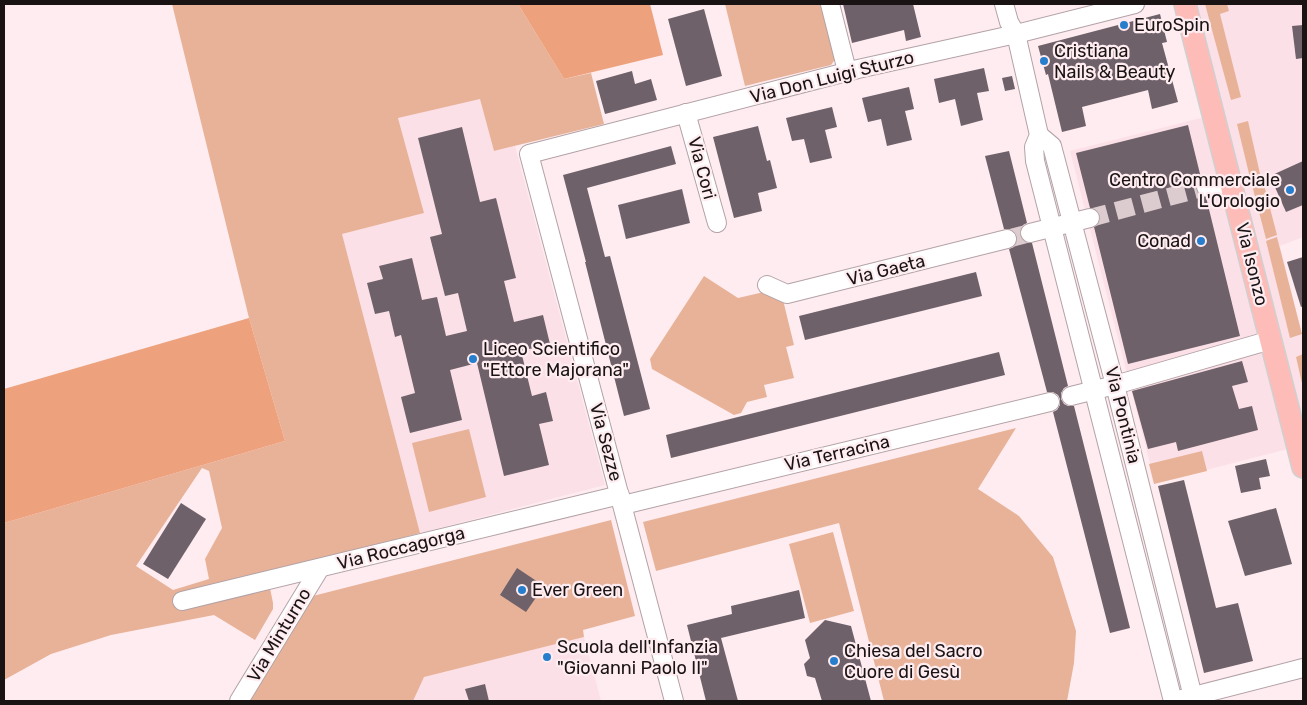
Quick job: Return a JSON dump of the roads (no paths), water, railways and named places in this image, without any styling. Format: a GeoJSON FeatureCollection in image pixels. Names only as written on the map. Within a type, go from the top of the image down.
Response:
{"type":"FeatureCollection","features":[{"type":"Feature","properties":{"kind":"main road","name":"Via Isonzo"},"geometry":{"type":"LineString","coordinates":[[1185,4],[1303,467]]}},
{"type":"Feature","properties":{"kind":"street"},"geometry":{"type":"LineString","coordinates":[[830,4],[847,72]]}},
{"type":"Feature","properties":{"kind":"street","name":"Via Pontinia"},"geometry":{"type":"LineString","coordinates":[[1004,4],[1009,22],[1016,34],[1039,135],[1034,147],[1035,161],[1051,228],[1174,701]]}},
{"type":"Feature","properties":{"kind":"street","name":"Via Don Luigi Sturzo"},"geometry":{"type":"LineString","coordinates":[[529,154],[847,72],[1016,34],[1135,4]]}},
{"type":"Feature","properties":{"kind":"street","name":"Via Cori"},"geometry":{"type":"LineString","coordinates":[[686,113],[717,223]]}},
{"type":"Feature","properties":{"kind":"street","name":"Via Pontinia"},"geometry":{"type":"LineString","coordinates":[[1039,135],[1052,146],[1116,385],[1194,699]]}},
{"type":"Feature","properties":{"kind":"street","name":"Via Sezze"},"geometry":{"type":"LineString","coordinates":[[529,154],[674,701]]}},
{"type":"Feature","properties":{"kind":"street"},"geometry":{"type":"LineString","coordinates":[[1206,187],[1231,182]]}},
{"type":"Feature","properties":{"kind":"street"},"geometry":{"type":"LineString","coordinates":[[1030,233],[1090,218]]}},
{"type":"Feature","properties":{"kind":"street","name":"Via Gaeta"},"geometry":{"type":"LineString","coordinates":[[767,285],[787,294],[1007,239]]}},
{"type":"Feature","properties":{"kind":"street"},"geometry":{"type":"LineString","coordinates":[[1071,396],[1116,385],[1271,340]]}},
{"type":"Feature","properties":{"kind":"street","name":"Via Terracina"},"geometry":{"type":"LineString","coordinates":[[622,500],[1050,402]]}},
{"type":"Feature","properties":{"kind":"street","name":"Via Roccagorga"},"geometry":{"type":"LineString","coordinates":[[182,601],[622,500]]}},
{"type":"Feature","properties":{"kind":"street","name":"Via Minturno"},"geometry":{"type":"LineString","coordinates":[[225,701],[312,570]]}},
{"type":"Feature","properties":{"kind":"street","name":"Via Minturno"},"geometry":{"type":"LineString","coordinates":[[239,701],[312,570]]}},
{"type":"Feature","properties":{"kind":"street"},"geometry":{"type":"LineString","coordinates":[[1174,701],[1194,699],[1303,668]]}},
{"type":"Feature","properties":{"kind":"tunnel"},"geometry":{"type":"LineString","coordinates":[[1090,218],[1206,187]]}},
{"type":"Feature","properties":{"kind":"tunnel"},"geometry":{"type":"LineString","coordinates":[[1007,239],[1030,233]]}},
{"type":"Feature","properties":{"kind":"place","name":"EuroSpin"},"geometry":{"type":"Point","coordinates":[1124,25]}},
{"type":"Feature","properties":{"kind":"place","name":"Cristiana Nails & Beauty"},"geometry":{"type":"Point","coordinates":[1044,61]}},
{"type":"Feature","properties":{"kind":"place","name":"Centro Commerciale L'Orologio"},"geometry":{"type":"Point","coordinates":[1290,190]}},
{"type":"Feature","properties":{"kind":"place","name":"Conad"},"geometry":{"type":"Point","coordinates":[1201,241]}},
{"type":"Feature","properties":{"kind":"place","name":"Liceo Scientifico \"Ettore Majorana\""},"geometry":{"type":"Point","coordinates":[473,359]}},
{"type":"Feature","properties":{"kind":"place","name":"Ever Green"},"geometry":{"type":"Point","coordinates":[522,590]}},
{"type":"Feature","properties":{"kind":"place","name":"Scuola dell'Infanzia \"Giovanni Paolo II\""},"geometry":{"type":"Point","coordinates":[547,657]}},
{"type":"Feature","properties":{"kind":"place","name":"Chiesa del Sacro Cuore di Gesù"},"geometry":{"type":"Point","coordinates":[834,661]}}]}
